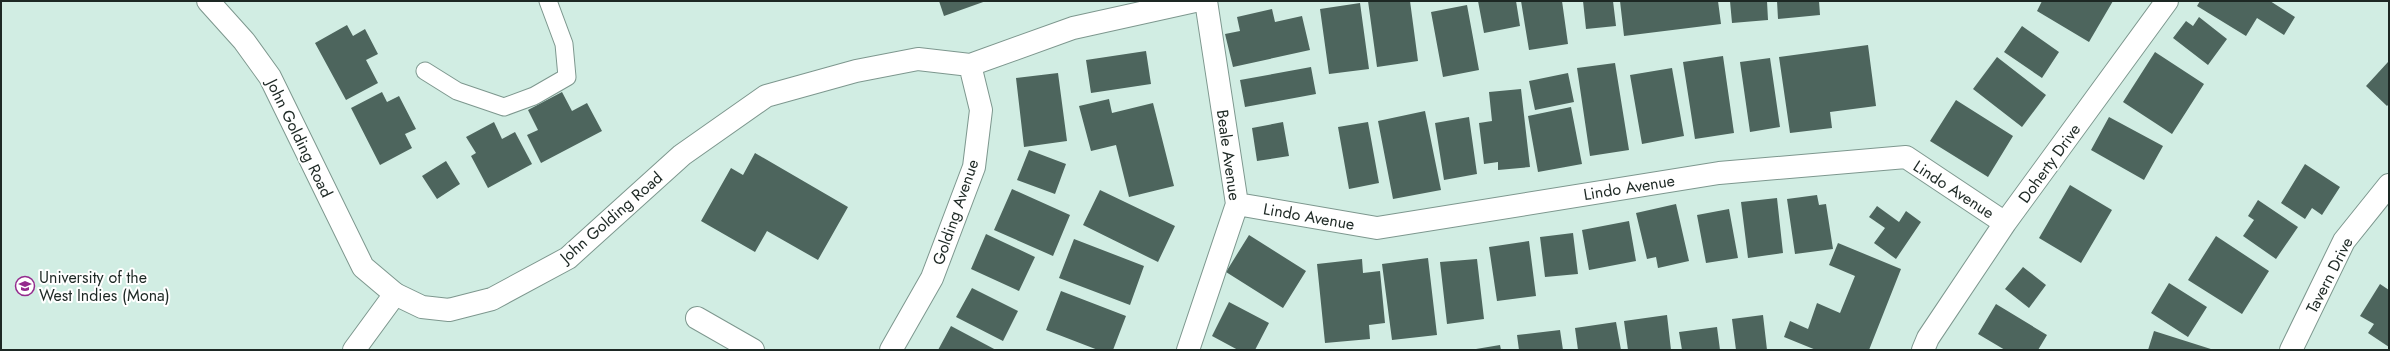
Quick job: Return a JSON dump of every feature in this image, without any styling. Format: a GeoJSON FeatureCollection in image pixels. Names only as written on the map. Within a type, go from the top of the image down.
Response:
{"type":"FeatureCollection","features":[{"type":"Feature","properties":{"kind":"street","name":"John Golding Road"},"geometry":{"type":"LineString","coordinates":[[208,1],[244,41],[270,77],[363,267],[395,294],[422,307],[449,310],[492,299],[568,258],[682,155],[766,96],[856,72],[918,59],[970,66]]}},
{"type":"Feature","properties":{"kind":"street"},"geometry":{"type":"LineString","coordinates":[[970,66],[1073,28],[1195,1]]}},
{"type":"Feature","properties":{"kind":"street","name":"Beale Avenue"},"geometry":{"type":"LineString","coordinates":[[1188,350],[1237,204],[1206,1]]}},
{"type":"Feature","properties":{"kind":"street","name":"Doherty Drive"},"geometry":{"type":"LineString","coordinates":[[1924,350],[1928,338],[2005,223],[2167,1]]}},
{"type":"Feature","properties":{"kind":"street","name":"Golding Avenue"},"geometry":{"type":"LineString","coordinates":[[892,350],[932,278],[974,167],[981,110],[970,66]]}},
{"type":"Feature","properties":{"kind":"street","name":"Lindo Avenue"},"geometry":{"type":"LineString","coordinates":[[1237,204],[1377,228],[1719,173],[1906,157],[2005,223]]}},
{"type":"Feature","properties":{"kind":"street","name":"Tavern Drive"},"geometry":{"type":"LineString","coordinates":[[2291,350],[2344,241],[2389,185]]}},
{"type":"Feature","properties":{"kind":"street"},"geometry":{"type":"LineString","coordinates":[[354,350],[395,294]]}},
{"type":"Feature","properties":{"kind":"street"},"geometry":{"type":"LineString","coordinates":[[697,318],[753,350]]}},
{"type":"Feature","properties":{"kind":"lane"},"geometry":{"type":"LineString","coordinates":[[425,72],[457,91],[504,107],[534,96],[561,81],[567,77],[564,44],[548,1]]}},
{"type":"Feature","properties":{"kind":"building"},"geometry":{"type":"Polygon","coordinates":[[[939,1],[986,1],[944,16],[939,1]]]}},
{"type":"Feature","properties":{"kind":"building"},"geometry":{"type":"Polygon","coordinates":[[[1368,1],[1410,1],[1418,61],[1377,67],[1368,1]]]}},
{"type":"Feature","properties":{"kind":"building"},"geometry":{"type":"Polygon","coordinates":[[[1478,1],[1516,1],[1520,26],[1484,33],[1478,1]]]}},
{"type":"Feature","properties":{"kind":"building"},"geometry":{"type":"Polygon","coordinates":[[[1521,1],[1562,1],[1568,44],[1529,50],[1521,1]]]}},
{"type":"Feature","properties":{"kind":"building"},"geometry":{"type":"Polygon","coordinates":[[[1583,1],[1613,1],[1616,26],[1586,29],[1583,1]]]}},
{"type":"Feature","properties":{"kind":"building"},"geometry":{"type":"Polygon","coordinates":[[[1620,1],[1718,1],[1721,24],[1624,36],[1620,1]]]}},
{"type":"Feature","properties":{"kind":"building"},"geometry":{"type":"Polygon","coordinates":[[[1730,1],[1767,1],[1768,20],[1732,23],[1730,1]]]}},
{"type":"Feature","properties":{"kind":"building"},"geometry":{"type":"Polygon","coordinates":[[[1777,1],[1819,1],[1820,15],[1778,19],[1777,1]]]}},
{"type":"Feature","properties":{"kind":"building"},"geometry":{"type":"Polygon","coordinates":[[[2042,1],[2113,1],[2089,42],[2037,11],[2042,1]]]}},
{"type":"Feature","properties":{"kind":"building"},"geometry":{"type":"Polygon","coordinates":[[[2200,1],[2270,1],[2295,17],[2284,35],[2257,18],[2246,36],[2197,6],[2200,1]]]}},
{"type":"Feature","properties":{"kind":"building"},"geometry":{"type":"Polygon","coordinates":[[[1360,3],[1369,69],[1329,74],[1320,9],[1360,3]]]}},
{"type":"Feature","properties":{"kind":"building"},"geometry":{"type":"Polygon","coordinates":[[[1467,5],[1479,70],[1443,77],[1431,12],[1467,5]]]}},
{"type":"Feature","properties":{"kind":"building"},"geometry":{"type":"Polygon","coordinates":[[[1272,9],[1275,22],[1302,16],[1310,50],[1233,67],[1225,34],[1240,31],[1237,17],[1272,9]]]}},
{"type":"Feature","properties":{"kind":"building"},"geometry":{"type":"Polygon","coordinates":[[[2199,17],[2227,39],[2208,65],[2173,38],[2186,21],[2193,26],[2199,17]]]}},
{"type":"Feature","properties":{"kind":"building"},"geometry":{"type":"Polygon","coordinates":[[[347,25],[353,36],[365,29],[378,54],[366,60],[378,83],[346,100],[315,43],[347,25]]]}},
{"type":"Feature","properties":{"kind":"building"},"geometry":{"type":"Polygon","coordinates":[[[2022,26],[2059,52],[2042,78],[2004,52],[2022,26]]]}},
{"type":"Feature","properties":{"kind":"building"},"geometry":{"type":"Polygon","coordinates":[[[1868,45],[1876,106],[1830,112],[1832,128],[1790,133],[1779,57],[1868,45]]]}},
{"type":"Feature","properties":{"kind":"building"},"geometry":{"type":"Polygon","coordinates":[[[1146,51],[1151,84],[1091,93],[1086,60],[1146,51]]]}},
{"type":"Feature","properties":{"kind":"building"},"geometry":{"type":"Polygon","coordinates":[[[2155,52],[2204,84],[2172,134],[2123,102],[2155,52]]]}},
{"type":"Feature","properties":{"kind":"building"},"geometry":{"type":"Polygon","coordinates":[[[1723,56],[1734,133],[1695,139],[1683,62],[1723,56]]]}},
{"type":"Feature","properties":{"kind":"building"},"geometry":{"type":"Polygon","coordinates":[[[1997,57],[2046,95],[2022,127],[1973,89],[1997,57]]]}},
{"type":"Feature","properties":{"kind":"building"},"geometry":{"type":"Polygon","coordinates":[[[1770,58],[1780,127],[1750,132],[1740,62],[1770,58]]]}},
{"type":"Feature","properties":{"kind":"building"},"geometry":{"type":"Polygon","coordinates":[[[2388,62],[2389,104],[2387,106],[2366,86],[2388,62]]]}},
{"type":"Feature","properties":{"kind":"building"},"geometry":{"type":"Polygon","coordinates":[[[1615,63],[1629,150],[1590,156],[1577,68],[1615,63]]]}},
{"type":"Feature","properties":{"kind":"building"},"geometry":{"type":"Polygon","coordinates":[[[1311,67],[1316,94],[1245,107],[1240,80],[1311,67]]]}},
{"type":"Feature","properties":{"kind":"building"},"geometry":{"type":"Polygon","coordinates":[[[1672,68],[1684,136],[1642,144],[1630,75],[1672,68]]]}},
{"type":"Feature","properties":{"kind":"building"},"geometry":{"type":"Polygon","coordinates":[[[1058,73],[1067,141],[1024,147],[1016,78],[1058,73]]]}},
{"type":"Feature","properties":{"kind":"building"},"geometry":{"type":"Polygon","coordinates":[[[1568,73],[1574,102],[1535,110],[1529,81],[1568,73]]]}},
{"type":"Feature","properties":{"kind":"building"},"geometry":{"type":"Polygon","coordinates":[[[1521,89],[1530,167],[1498,170],[1498,162],[1484,164],[1479,123],[1492,121],[1489,92],[1521,89]]]}},
{"type":"Feature","properties":{"kind":"building"},"geometry":{"type":"Polygon","coordinates":[[[382,92],[387,102],[399,96],[416,129],[405,134],[412,148],[380,165],[351,108],[382,92]]]}},
{"type":"Feature","properties":{"kind":"building"},"geometry":{"type":"Polygon","coordinates":[[[562,92],[572,111],[587,103],[602,131],[541,163],[527,135],[538,130],[528,110],[562,92]]]}},
{"type":"Feature","properties":{"kind":"building"},"geometry":{"type":"Polygon","coordinates":[[[1109,99],[1112,113],[1153,103],[1174,186],[1129,197],[1116,145],[1091,151],[1079,106],[1109,99]]]}},
{"type":"Feature","properties":{"kind":"building"},"geometry":{"type":"Polygon","coordinates":[[[1956,100],[2013,136],[1988,177],[1930,141],[1956,100]]]}},
{"type":"Feature","properties":{"kind":"building"},"geometry":{"type":"Polygon","coordinates":[[[1571,107],[1582,164],[1538,172],[1528,116],[1571,107]]]}},
{"type":"Feature","properties":{"kind":"building"},"geometry":{"type":"Polygon","coordinates":[[[1425,111],[1441,190],[1393,199],[1378,121],[1425,111]]]}},
{"type":"Feature","properties":{"kind":"building"},"geometry":{"type":"Polygon","coordinates":[[[1469,117],[1477,174],[1444,180],[1435,123],[1469,117]]]}},
{"type":"Feature","properties":{"kind":"building"},"geometry":{"type":"Polygon","coordinates":[[[2109,117],[2163,146],[2144,180],[2091,150],[2109,117]]]}},
{"type":"Feature","properties":{"kind":"building"},"geometry":{"type":"Polygon","coordinates":[[[494,122],[502,139],[515,132],[532,164],[488,188],[471,156],[476,153],[466,137],[494,122]]]}},
{"type":"Feature","properties":{"kind":"building"},"geometry":{"type":"Polygon","coordinates":[[[1283,122],[1289,156],[1257,161],[1252,128],[1283,122]]]}},
{"type":"Feature","properties":{"kind":"building"},"geometry":{"type":"Polygon","coordinates":[[[1368,122],[1379,183],[1349,189],[1338,127],[1368,122]]]}},
{"type":"Feature","properties":{"kind":"building"},"geometry":{"type":"Polygon","coordinates":[[[1029,150],[1066,164],[1055,194],[1017,180],[1029,150]]]}},
{"type":"Feature","properties":{"kind":"building"},"geometry":{"type":"Polygon","coordinates":[[[755,153],[848,207],[818,260],[767,231],[755,252],[701,221],[731,168],[743,175],[755,153]]]}},
{"type":"Feature","properties":{"kind":"building"},"geometry":{"type":"Polygon","coordinates":[[[446,161],[460,184],[437,199],[422,176],[446,161]]]}},
{"type":"Feature","properties":{"kind":"building"},"geometry":{"type":"Polygon","coordinates":[[[2305,164],[2340,187],[2322,215],[2312,208],[2305,219],[2281,203],[2305,164]]]}},
{"type":"Feature","properties":{"kind":"building"},"geometry":{"type":"Polygon","coordinates":[[[2070,185],[2112,210],[2081,263],[2039,238],[2070,185]]]}},
{"type":"Feature","properties":{"kind":"building"},"geometry":{"type":"Polygon","coordinates":[[[1012,189],[1070,215],[1053,256],[994,230],[1012,189]]]}},
{"type":"Feature","properties":{"kind":"building"},"geometry":{"type":"Polygon","coordinates":[[[1100,190],[1175,226],[1158,262],[1083,225],[1100,190]]]}},
{"type":"Feature","properties":{"kind":"building"},"geometry":{"type":"Polygon","coordinates":[[[1817,195],[1819,205],[1826,204],[1833,249],[1795,254],[1787,199],[1817,195]]]}},
{"type":"Feature","properties":{"kind":"building"},"geometry":{"type":"Polygon","coordinates":[[[1777,198],[1783,253],[1748,258],[1741,202],[1777,198]]]}},
{"type":"Feature","properties":{"kind":"building"},"geometry":{"type":"Polygon","coordinates":[[[2258,200],[2298,227],[2276,259],[2243,236],[2254,220],[2248,216],[2258,200]]]}},
{"type":"Feature","properties":{"kind":"building"},"geometry":{"type":"Polygon","coordinates":[[[1676,204],[1689,261],[1658,268],[1656,257],[1647,259],[1636,213],[1676,204]]]}},
{"type":"Feature","properties":{"kind":"building"},"geometry":{"type":"Polygon","coordinates":[[[1877,206],[1899,222],[1906,211],[1921,222],[1896,259],[1874,243],[1885,228],[1869,217],[1877,206]]]}},
{"type":"Feature","properties":{"kind":"building"},"geometry":{"type":"Polygon","coordinates":[[[1729,209],[1738,258],[1706,263],[1697,215],[1729,209]]]}},
{"type":"Feature","properties":{"kind":"building"},"geometry":{"type":"Polygon","coordinates":[[[1629,221],[1636,261],[1589,270],[1582,230],[1629,221]]]}},
{"type":"Feature","properties":{"kind":"building"},"geometry":{"type":"Polygon","coordinates":[[[1573,233],[1578,274],[1545,277],[1540,237],[1573,233]]]}},
{"type":"Feature","properties":{"kind":"building"},"geometry":{"type":"Polygon","coordinates":[[[986,234],[1035,257],[1019,291],[971,269],[986,234]]]}},
{"type":"Feature","properties":{"kind":"building"},"geometry":{"type":"Polygon","coordinates":[[[1249,235],[1306,271],[1283,308],[1226,272],[1249,235]]]}},
{"type":"Feature","properties":{"kind":"building"},"geometry":{"type":"Polygon","coordinates":[[[2216,236],[2269,271],[2242,314],[2188,280],[2216,236]]]}},
{"type":"Feature","properties":{"kind":"building"},"geometry":{"type":"Polygon","coordinates":[[[1074,239],[1144,266],[1130,305],[1059,278],[1074,239]]]}},
{"type":"Feature","properties":{"kind":"building"},"geometry":{"type":"Polygon","coordinates":[[[1529,241],[1536,296],[1497,301],[1489,247],[1529,241]]]}},
{"type":"Feature","properties":{"kind":"building"},"geometry":{"type":"Polygon","coordinates":[[[1838,243],[1901,269],[1869,350],[1816,350],[1784,337],[1790,321],[1808,329],[1817,303],[1840,313],[1855,276],[1829,265],[1838,243]]]}},
{"type":"Feature","properties":{"kind":"building"},"geometry":{"type":"Polygon","coordinates":[[[1428,258],[1437,335],[1392,340],[1382,264],[1428,258]]]}},
{"type":"Feature","properties":{"kind":"building"},"geometry":{"type":"Polygon","coordinates":[[[1362,259],[1363,273],[1380,271],[1385,323],[1369,325],[1370,339],[1325,343],[1317,264],[1362,259]]]}},
{"type":"Feature","properties":{"kind":"building"},"geometry":{"type":"Polygon","coordinates":[[[1477,259],[1484,319],[1447,324],[1440,262],[1477,259]]]}},
{"type":"Feature","properties":{"kind":"building"},"geometry":{"type":"Polygon","coordinates":[[[2023,267],[2046,285],[2029,308],[2005,289],[2023,267]]]}},
{"type":"Feature","properties":{"kind":"building"},"geometry":{"type":"Polygon","coordinates":[[[2169,283],[2207,307],[2188,337],[2151,313],[2169,283]]]}},
{"type":"Feature","properties":{"kind":"building"},"geometry":{"type":"Polygon","coordinates":[[[2380,284],[2389,290],[2389,347],[2368,333],[2374,324],[2360,316],[2380,284]]]}},
{"type":"Feature","properties":{"kind":"building"},"geometry":{"type":"Polygon","coordinates":[[[972,288],[1018,311],[1003,341],[956,317],[972,288]]]}},
{"type":"Feature","properties":{"kind":"building"},"geometry":{"type":"Polygon","coordinates":[[[1061,291],[1126,316],[1113,350],[1098,350],[1046,330],[1061,291]]]}},
{"type":"Feature","properties":{"kind":"building"},"geometry":{"type":"Polygon","coordinates":[[[1229,302],[1269,323],[1255,350],[1238,350],[1212,336],[1229,302]]]}},
{"type":"Feature","properties":{"kind":"building"},"geometry":{"type":"Polygon","coordinates":[[[1996,304],[2047,335],[2038,350],[2005,350],[1978,334],[1996,304]]]}},
{"type":"Feature","properties":{"kind":"building"},"geometry":{"type":"Polygon","coordinates":[[[1667,315],[1671,350],[1628,350],[1624,321],[1667,315]]]}},
{"type":"Feature","properties":{"kind":"building"},"geometry":{"type":"Polygon","coordinates":[[[1763,315],[1767,350],[1736,350],[1732,319],[1763,315]]]}},
{"type":"Feature","properties":{"kind":"building"},"geometry":{"type":"Polygon","coordinates":[[[1616,322],[1621,350],[1578,350],[1575,328],[1616,322]]]}},
{"type":"Feature","properties":{"kind":"building"},"geometry":{"type":"Polygon","coordinates":[[[951,326],[996,350],[938,350],[951,326]]]}},
{"type":"Feature","properties":{"kind":"building"},"geometry":{"type":"Polygon","coordinates":[[[1717,327],[1720,350],[1682,350],[1679,332],[1717,327]]]}},
{"type":"Feature","properties":{"kind":"building"},"geometry":{"type":"Polygon","coordinates":[[[1560,330],[1563,350],[1519,350],[1517,335],[1560,330]]]}},
{"type":"Feature","properties":{"kind":"building"},"geometry":{"type":"Polygon","coordinates":[[[2154,331],[2214,350],[2148,350],[2154,331]]]}},
{"type":"Feature","properties":{"kind":"building"},"geometry":{"type":"Polygon","coordinates":[[[1500,345],[1501,350],[1476,350],[1476,349],[1500,345]]]}},
{"type":"Feature","properties":{"kind":"place","name":"University of the West Indies (Mona)"},"geometry":{"type":"Point","coordinates":[25,286]}}]}
